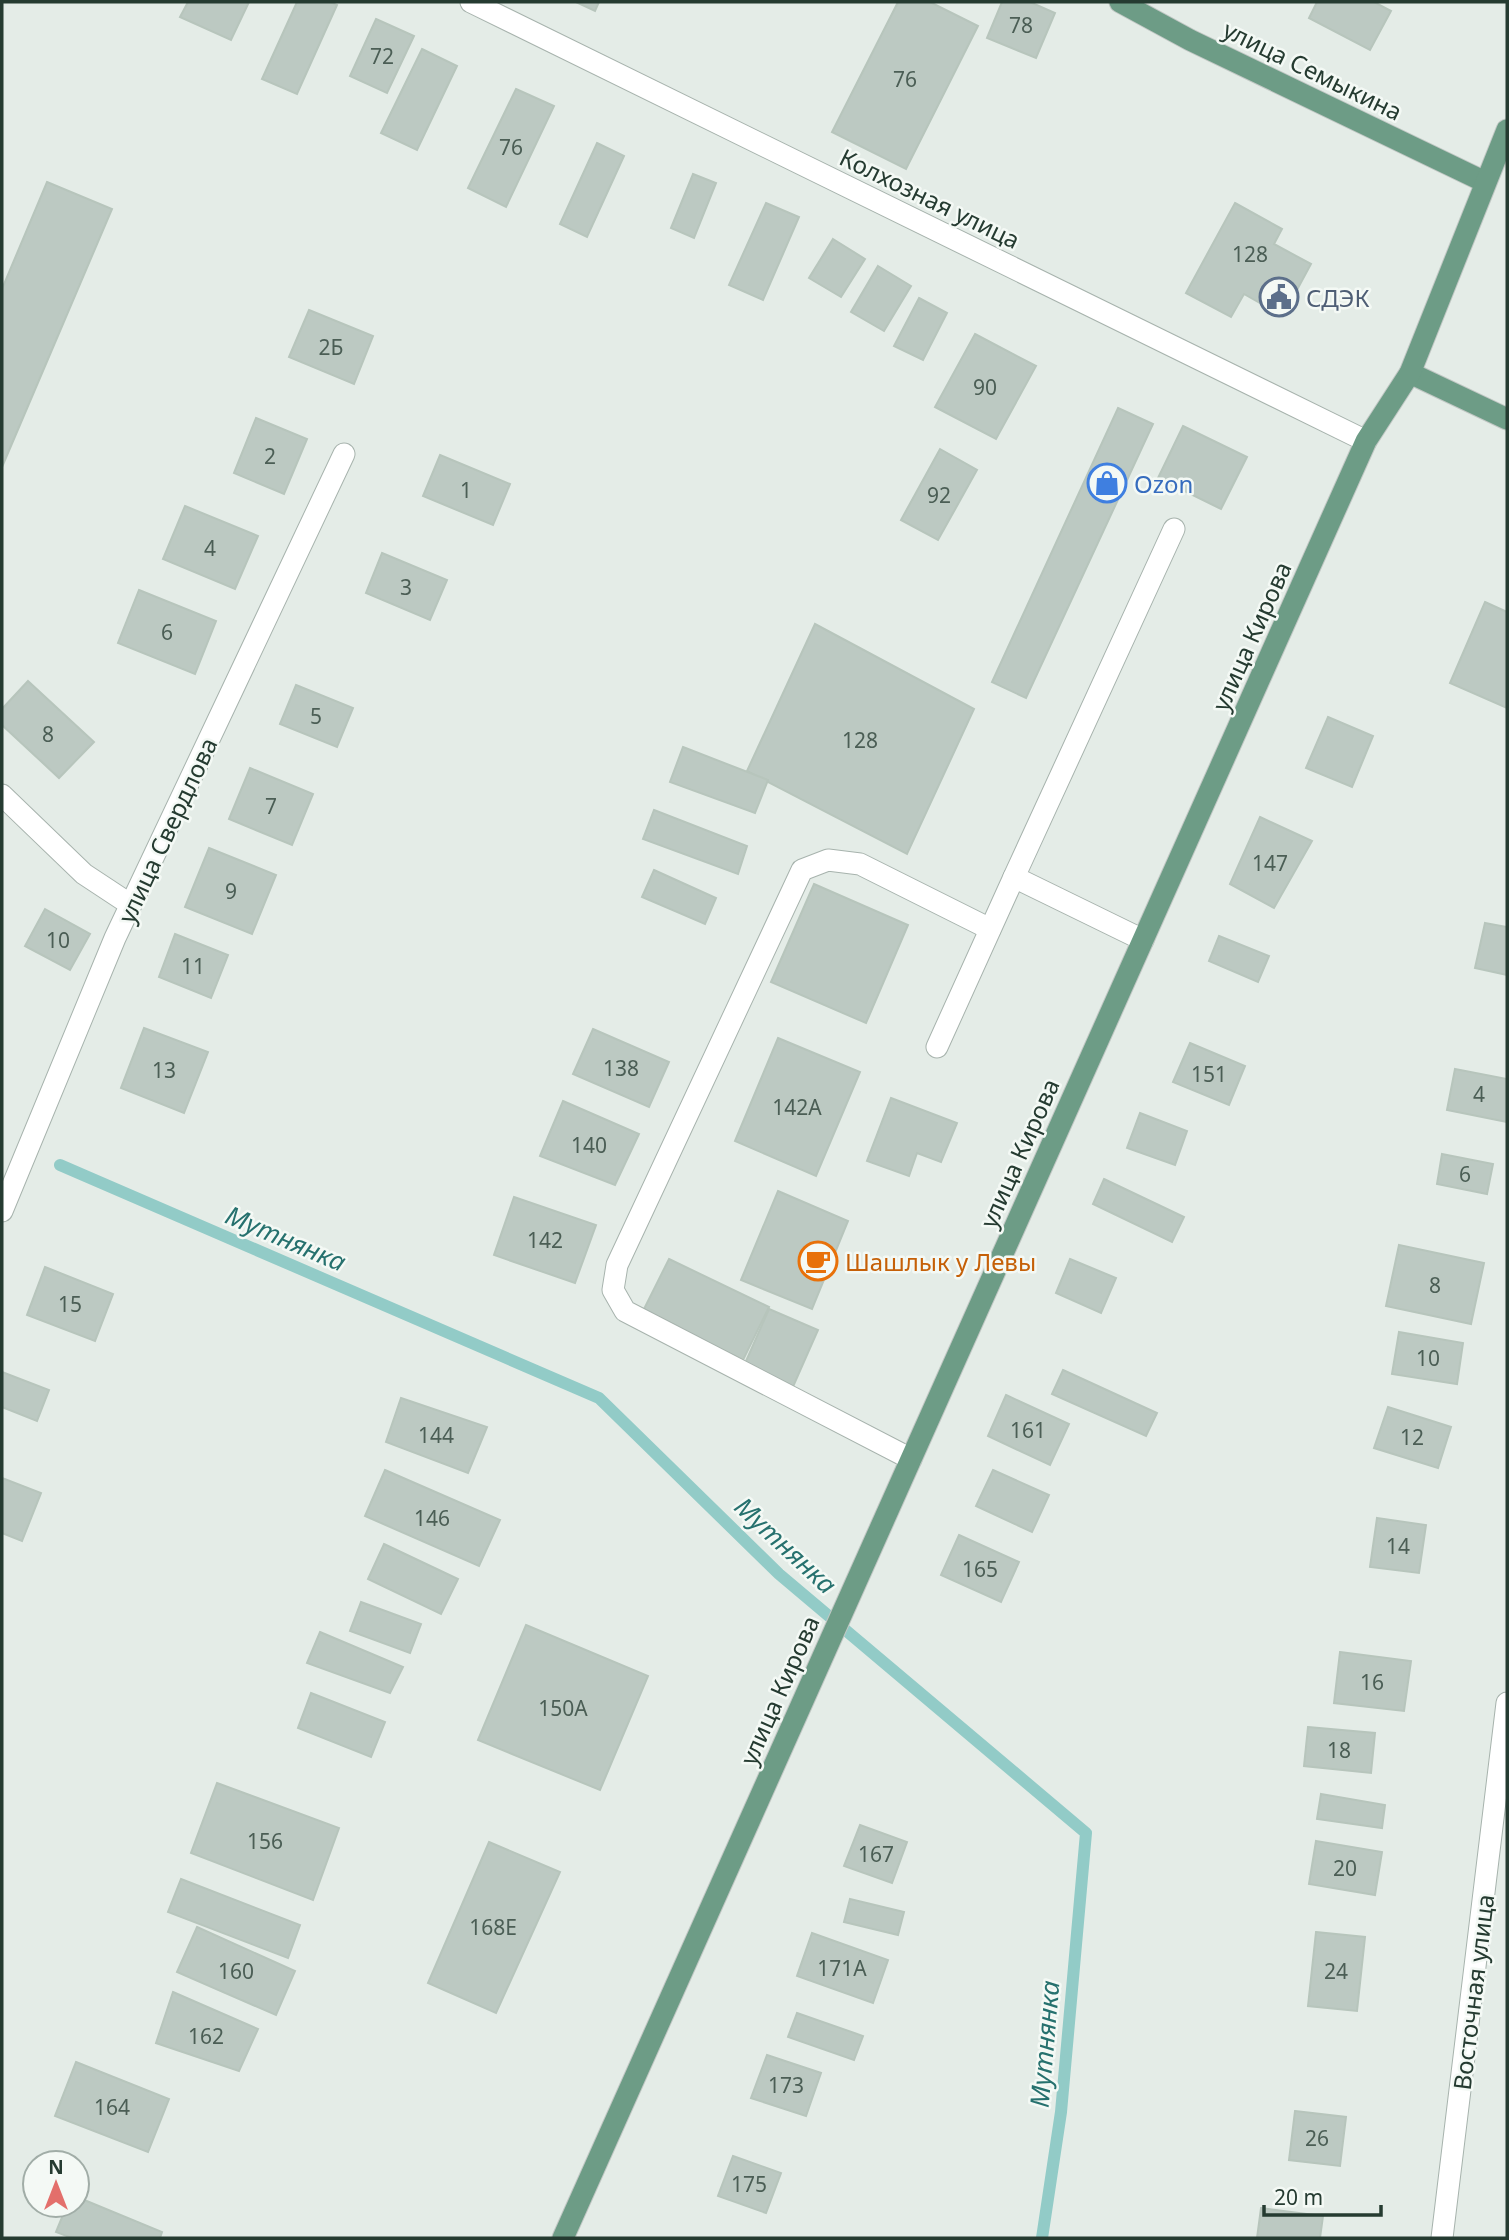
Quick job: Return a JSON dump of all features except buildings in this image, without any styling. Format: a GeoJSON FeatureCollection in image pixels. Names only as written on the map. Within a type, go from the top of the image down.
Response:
{"type":"FeatureCollection","features":[{"type":"Feature","properties":{"kind":"main road","name":"улица Семыкина"},"geometry":{"type":"LineString","coordinates":[[1119,2],[1190,40],[1485,182]]}},
{"type":"Feature","properties":{"kind":"main road","name":"улица Кирова"},"geometry":{"type":"LineString","coordinates":[[563,2238],[1366,441],[1410,373],[1507,130]]}},
{"type":"Feature","properties":{"kind":"main road"},"geometry":{"type":"LineString","coordinates":[[1410,373],[1507,419]]}},
{"type":"Feature","properties":{"kind":"street","name":"Колхозная улица"},"geometry":{"type":"LineString","coordinates":[[471,2],[1366,441]]}},
{"type":"Feature","properties":{"kind":"street","name":"улица Свердлова"},"geometry":{"type":"LineString","coordinates":[[2,1211],[131,905],[344,454]]}},
{"type":"Feature","properties":{"kind":"street"},"geometry":{"type":"LineString","coordinates":[[937,1047],[1174,529]]}},
{"type":"Feature","properties":{"kind":"street"},"geometry":{"type":"LineString","coordinates":[[2,795],[84,874],[131,905]]}},
{"type":"Feature","properties":{"kind":"street"},"geometry":{"type":"LineString","coordinates":[[911,1459],[625,1311],[613,1290],[617,1265],[802,870],[828,860],[860,864],[990,929]]}},
{"type":"Feature","properties":{"kind":"street"},"geometry":{"type":"LineString","coordinates":[[1014,877],[1143,940]]}},
{"type":"Feature","properties":{"kind":"street","name":"Восточная улица"},"geometry":{"type":"LineString","coordinates":[[1442,2238],[1507,1703]]}},
{"type":"Feature","properties":{"kind":"waterway","name":"Мутнянка"},"geometry":{"type":"LineString","coordinates":[[60,1165],[599,1398],[779,1574],[1086,1833],[1061,2112],[1042,2238]]}},
{"type":"Feature","properties":{"kind":"place","name":"СДЭК"},"geometry":{"type":"Point","coordinates":[1279,297]}},
{"type":"Feature","properties":{"kind":"place","name":"Ozon"},"geometry":{"type":"Point","coordinates":[1107,483]}},
{"type":"Feature","properties":{"kind":"place","name":"Шашлык у Левы"},"geometry":{"type":"Point","coordinates":[818,1261]}}]}
